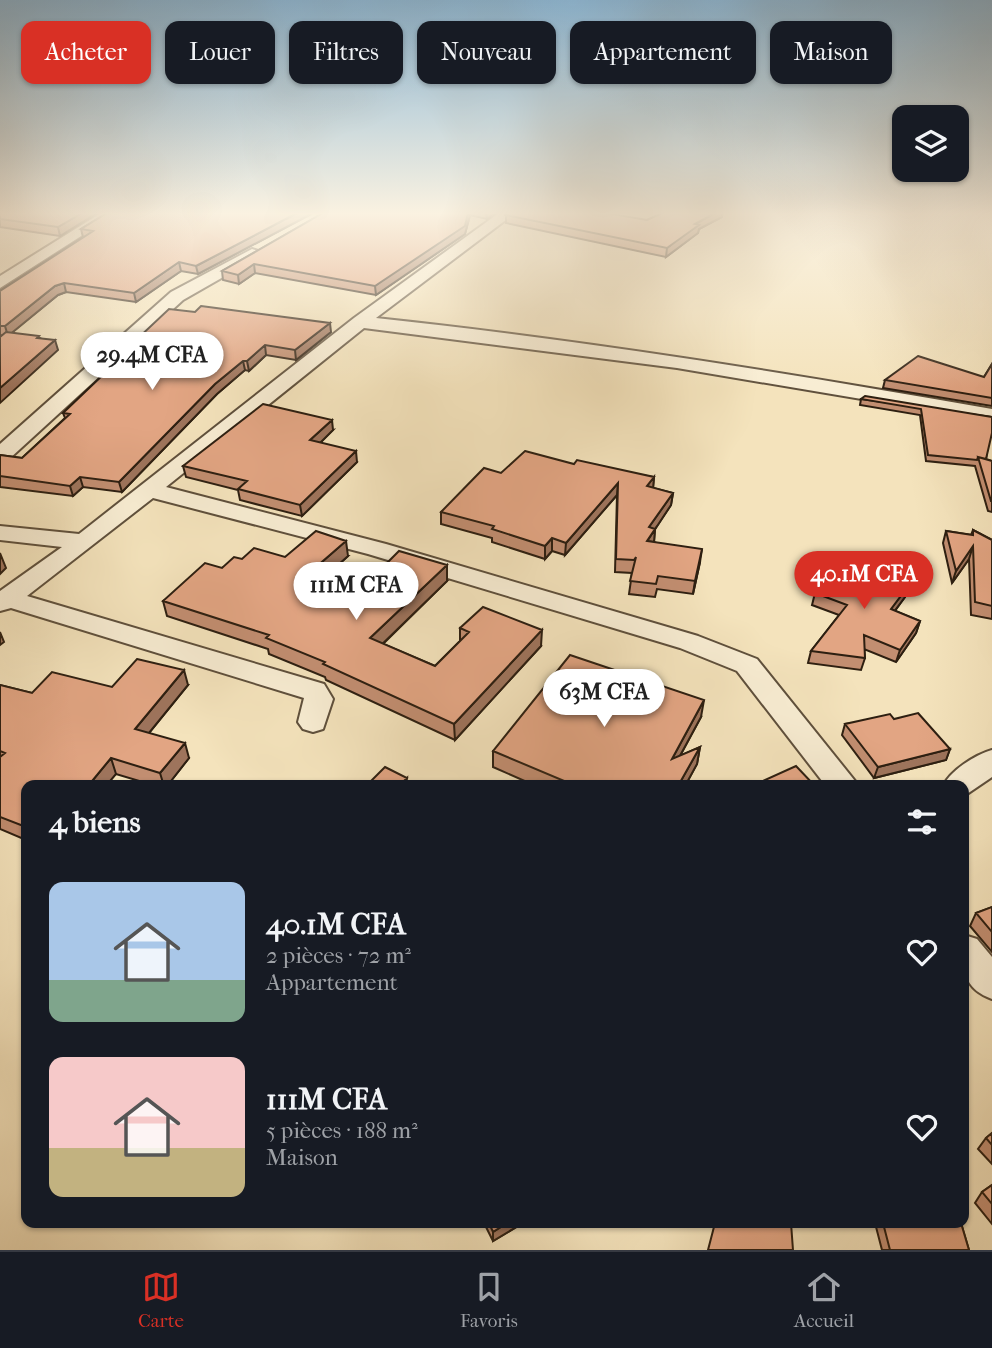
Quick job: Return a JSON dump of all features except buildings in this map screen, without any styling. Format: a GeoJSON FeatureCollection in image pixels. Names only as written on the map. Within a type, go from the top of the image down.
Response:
{"type":"FeatureCollection","features":[{"type":"Feature","properties":{"kind":"street"},"geometry":{"type":"LineString","coordinates":[[0,283],[18,271]]}},
{"type":"Feature","properties":{"kind":"street"},"geometry":{"type":"LineString","coordinates":[[0,455],[177,296],[222,271]]}},
{"type":"Feature","properties":{"kind":"street"},"geometry":{"type":"LineString","coordinates":[[3,601],[84,542],[360,322],[428,271]]}},
{"type":"Feature","properties":{"kind":"street"},"geometry":{"type":"LineString","coordinates":[[360,322],[503,337],[859,391],[992,415]]}},
{"type":"Feature","properties":{"kind":"street"},"geometry":{"type":"LineString","coordinates":[[150,490],[377,550],[689,642],[747,665],[839,780]]}},
{"type":"Feature","properties":{"kind":"street"},"geometry":{"type":"LineString","coordinates":[[0,533],[84,542]]}},
{"type":"Feature","properties":{"kind":"street"},"geometry":{"type":"LineString","coordinates":[[3,601],[314,691],[318,699],[313,722]]}},
{"type":"Feature","properties":{"kind":"street"},"geometry":{"type":"LineString","coordinates":[[966,780],[992,761]]}},
{"type":"Feature","properties":{"kind":"street"},"geometry":{"type":"LineString","coordinates":[[969,956],[992,983]]}}]}
